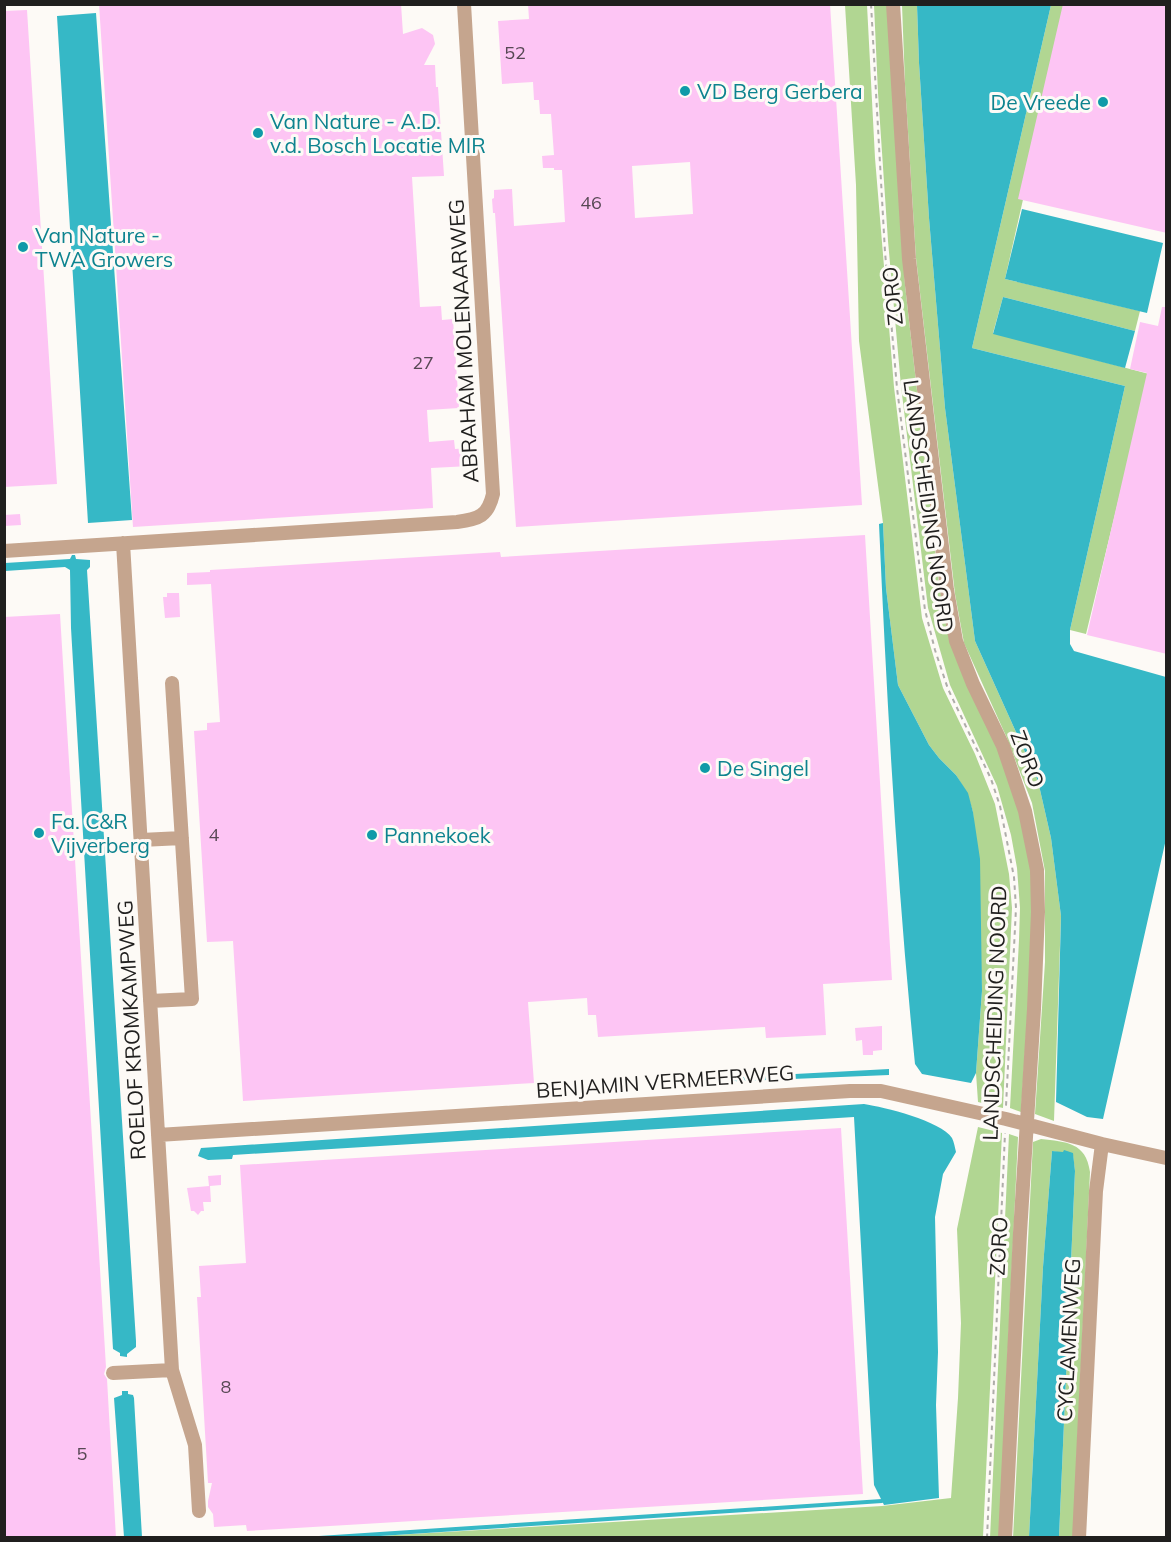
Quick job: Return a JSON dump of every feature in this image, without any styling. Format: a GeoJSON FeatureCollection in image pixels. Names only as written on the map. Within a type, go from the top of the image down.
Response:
{"type":"FeatureCollection","features":[{"type":"Feature","properties":{"kind":"street","name":"ABRAHAM MOLENAARWEG"},"geometry":{"type":"LineString","coordinates":[[4,551],[457,522],[481,516],[490,508],[493,494],[464,4]]}},
{"type":"Feature","properties":{"kind":"street","name":"ZORO"},"geometry":{"type":"LineString","coordinates":[[893,4],[909,259],[946,590],[956,641],[973,684],[1003,746],[1025,811],[1037,870],[1037,958],[1005,1538]]}},
{"type":"Feature","properties":{"kind":"street","name":"ROELOF KROMKAMPWEG"},"geometry":{"type":"LineString","coordinates":[[123,543],[172,1370],[195,1445],[199,1511]]}},
{"type":"Feature","properties":{"kind":"street"},"geometry":{"type":"LineString","coordinates":[[150,1001],[192,999],[172,683]]}},
{"type":"Feature","properties":{"kind":"street"},"geometry":{"type":"LineString","coordinates":[[141,840],[182,838]]}},
{"type":"Feature","properties":{"kind":"street","name":"BENJAMIN VERMEERWEG"},"geometry":{"type":"LineString","coordinates":[[158,1135],[850,1091],[881,1091],[1167,1158]]}},
{"type":"Feature","properties":{"kind":"street","name":"CYCLAMENWEG"},"geometry":{"type":"LineString","coordinates":[[1079,1538],[1096,1191],[1102,1144]]}},
{"type":"Feature","properties":{"kind":"street"},"geometry":{"type":"LineString","coordinates":[[113,1373],[172,1370]]}},
{"type":"Feature","properties":{"kind":"path","name":"LANDSCHEIDING NOORD"},"geometry":{"type":"LineString","coordinates":[[871,4],[885,252],[892,331],[925,610],[948,689],[991,779],[1007,838],[1014,877],[1016,919],[987,1538]]}},
{"type":"Feature","properties":{"kind":"green space"},"geometry":{"type":"Polygon","coordinates":[[[845,5],[867,5],[875,158],[894,387],[922,618],[943,688],[975,754],[995,804],[1009,874],[1012,908],[1003,1108],[978,1102],[976,1073],[982,991],[973,812],[967,793],[956,775],[929,745],[898,685],[886,588],[883,523],[859,341],[856,185],[845,5]]]}},
{"type":"Feature","properties":{"kind":"green space"},"geometry":{"type":"Polygon","coordinates":[[[874,5],[887,5],[905,285],[939,584],[946,623],[1003,759],[1029,843],[1034,915],[1021,1112],[1010,1108],[1020,908],[1017,868],[1011,835],[997,786],[950,685],[928,608],[901,386],[888,241],[874,5]]]}},
{"type":"Feature","properties":{"kind":"green space"},"geometry":{"type":"Polygon","coordinates":[[[902,5],[917,5],[929,218],[945,408],[975,641],[1038,781],[1051,838],[1061,916],[1054,1121],[1035,1114],[1045,962],[1045,871],[1032,803],[1006,736],[964,643],[955,594],[916,258],[902,5]]]}},
{"type":"Feature","properties":{"kind":"green space"},"geometry":{"type":"Polygon","coordinates":[[[1051,5],[1067,5],[1005,279],[1140,311],[1135,331],[1003,297],[993,333],[1149,374],[1086,634],[1070,630],[1125,386],[972,348],[1051,5]]]}},
{"type":"Feature","properties":{"kind":"green space"},"geometry":{"type":"Polygon","coordinates":[[[978,1127],[1002,1133],[983,1537],[361,1537],[882,1506],[951,1498],[961,1323],[957,1229],[978,1127]]]}},
{"type":"Feature","properties":{"kind":"green space"},"geometry":{"type":"Polygon","coordinates":[[[1009,1134],[1018,1137],[999,1537],[990,1538],[1009,1134]]]}},
{"type":"Feature","properties":{"kind":"green space"},"geometry":{"type":"Polygon","coordinates":[[[1041,1139],[1059,1141],[1079,1149],[1088,1162],[1090,1172],[1073,1537],[1059,1537],[1075,1171],[1073,1155],[1052,1151],[1043,1267],[1029,1537],[1013,1538],[1033,1142],[1041,1139]]]}},
{"type":"Feature","properties":{"kind":"water"},"geometry":{"type":"Polygon","coordinates":[[[917,5],[1051,5],[972,348],[1125,386],[1070,630],[1070,644],[1074,651],[1166,677],[1166,839],[1103,1119],[1087,1117],[1056,1102],[1061,916],[1051,838],[1038,781],[975,641],[945,408],[929,218],[917,5]]]}},
{"type":"Feature","properties":{"kind":"water"},"geometry":{"type":"Polygon","coordinates":[[[96,13],[132,520],[88,523],[57,16],[96,13]]]}},
{"type":"Feature","properties":{"kind":"water"},"geometry":{"type":"Polygon","coordinates":[[[1022,209],[1163,243],[1147,313],[1005,279],[1022,209]]]}},
{"type":"Feature","properties":{"kind":"water"},"geometry":{"type":"Polygon","coordinates":[[[1003,297],[1135,331],[1125,368],[993,334],[1003,297]]]}},
{"type":"Feature","properties":{"kind":"water"},"geometry":{"type":"Polygon","coordinates":[[[883,523],[886,588],[898,685],[929,745],[956,775],[968,793],[973,812],[980,859],[982,991],[976,1073],[971,1083],[922,1074],[915,1064],[889,727],[879,524],[883,523]]]}},
{"type":"Feature","properties":{"kind":"water"},"geometry":{"type":"Polygon","coordinates":[[[72,555],[75,555],[76,559],[90,560],[90,567],[87,570],[136,1341],[136,1347],[127,1354],[127,1357],[120,1356],[120,1353],[113,1349],[71,628],[70,570],[65,567],[5,571],[5,563],[70,559],[72,555]]]}},
{"type":"Feature","properties":{"kind":"water"},"geometry":{"type":"Polygon","coordinates":[[[889,1069],[889,1075],[717,1082],[717,1078],[889,1069]]]}},
{"type":"Feature","properties":{"kind":"water"},"geometry":{"type":"Polygon","coordinates":[[[864,1104],[898,1112],[936,1126],[952,1138],[956,1152],[943,1174],[935,1217],[939,1498],[884,1505],[874,1485],[854,1117],[233,1155],[232,1159],[208,1160],[198,1156],[201,1148],[864,1104]]]}},
{"type":"Feature","properties":{"kind":"water"},"geometry":{"type":"Polygon","coordinates":[[[1064,1150],[1073,1153],[1075,1171],[1059,1537],[1029,1537],[1043,1267],[1052,1151],[1063,1152],[1064,1150]]]}},
{"type":"Feature","properties":{"kind":"water"},"geometry":{"type":"Polygon","coordinates":[[[122,1391],[128,1391],[128,1394],[133,1395],[134,1398],[142,1537],[124,1537],[114,1398],[122,1395],[122,1391]]]}},
{"type":"Feature","properties":{"kind":"building"},"geometry":{"type":"Polygon","coordinates":[[[99,4],[401,4],[403,34],[422,28],[433,35],[435,44],[424,65],[435,65],[444,176],[412,177],[420,307],[441,306],[442,320],[453,319],[459,408],[427,410],[429,442],[454,440],[455,449],[468,448],[470,466],[431,468],[433,508],[133,527],[99,4]]]}},
{"type":"Feature","properties":{"kind":"building"},"geometry":{"type":"Polygon","coordinates":[[[528,4],[830,4],[862,505],[516,527],[495,213],[493,213],[492,199],[494,190],[512,189],[514,226],[565,222],[562,170],[543,168],[542,156],[554,155],[551,114],[540,114],[539,100],[534,100],[533,82],[502,84],[498,21],[529,19],[528,4]],[[690,162],[632,166],[635,218],[693,214],[690,162]]]}},
{"type":"Feature","properties":{"kind":"building","name":"De Vreede"},"geometry":{"type":"Polygon","coordinates":[[[1063,4],[1167,4],[1167,233],[1018,199],[1063,4]]]}},
{"type":"Feature","properties":{"kind":"building","name":"Van Nature - TWA Growers"},"geometry":{"type":"Polygon","coordinates":[[[27,10],[57,484],[4,487],[4,11],[27,10]]]}},
{"type":"Feature","properties":{"kind":"building"},"geometry":{"type":"Polygon","coordinates":[[[1162,307],[1167,307],[1167,654],[1087,635],[1147,373],[1130,369],[1140,322],[1158,326],[1162,307]]]}},
{"type":"Feature","properties":{"kind":"building"},"geometry":{"type":"Polygon","coordinates":[[[20,514],[21,525],[4,526],[4,515],[20,514]]]}},
{"type":"Feature","properties":{"kind":"building"},"geometry":{"type":"Polygon","coordinates":[[[865,535],[892,980],[823,984],[826,1035],[766,1038],[765,1027],[598,1037],[596,1015],[588,1015],[587,998],[528,1002],[534,1083],[243,1101],[233,941],[207,942],[194,731],[207,730],[207,723],[220,722],[211,584],[187,585],[187,573],[500,552],[501,557],[865,535]]]}},
{"type":"Feature","properties":{"kind":"building"},"geometry":{"type":"Polygon","coordinates":[[[167,593],[179,593],[180,617],[165,618],[163,597],[167,597],[167,593]]]}},
{"type":"Feature","properties":{"kind":"building"},"geometry":{"type":"Polygon","coordinates":[[[60,614],[106,1367],[104,1374],[107,1379],[116,1538],[4,1538],[4,617],[60,614]]]}},
{"type":"Feature","properties":{"kind":"building"},"geometry":{"type":"Polygon","coordinates":[[[882,1026],[882,1050],[873,1051],[873,1055],[863,1055],[862,1040],[856,1041],[855,1028],[882,1026]]]}},
{"type":"Feature","properties":{"kind":"building"},"geometry":{"type":"Polygon","coordinates":[[[841,1128],[863,1494],[247,1531],[246,1525],[214,1527],[213,1514],[208,1507],[212,1483],[208,1483],[197,1297],[201,1297],[199,1266],[246,1263],[240,1165],[841,1128]]]}},
{"type":"Feature","properties":{"kind":"building"},"geometry":{"type":"Polygon","coordinates":[[[221,1175],[221,1185],[210,1186],[211,1202],[203,1202],[204,1211],[198,1215],[191,1211],[187,1188],[209,1186],[208,1176],[221,1175]]]}},
{"type":"Feature","properties":{"kind":"waterway"},"geometry":{"type":"LineString","coordinates":[[319,1538],[882,1501]]}},
{"type":"Feature","properties":{"kind":"place","name":"VD Berg Gerbera"},"geometry":{"type":"Point","coordinates":[685,91]}},
{"type":"Feature","properties":{"kind":"place","name":"De Vreede"},"geometry":{"type":"Point","coordinates":[1103,102]}},
{"type":"Feature","properties":{"kind":"place","name":"Van Nature - A.D. v.d. Bosch Locatie MIR"},"geometry":{"type":"Point","coordinates":[258,133]}},
{"type":"Feature","properties":{"kind":"place","name":"Van Nature - TWA Growers"},"geometry":{"type":"Point","coordinates":[23,247]}},
{"type":"Feature","properties":{"kind":"place","name":"De Singel"},"geometry":{"type":"Point","coordinates":[705,768]}},
{"type":"Feature","properties":{"kind":"place","name":"Fa. C&R Vijverberg"},"geometry":{"type":"Point","coordinates":[39,833]}},
{"type":"Feature","properties":{"kind":"place","name":"Pannekoek"},"geometry":{"type":"Point","coordinates":[372,835]}}]}
